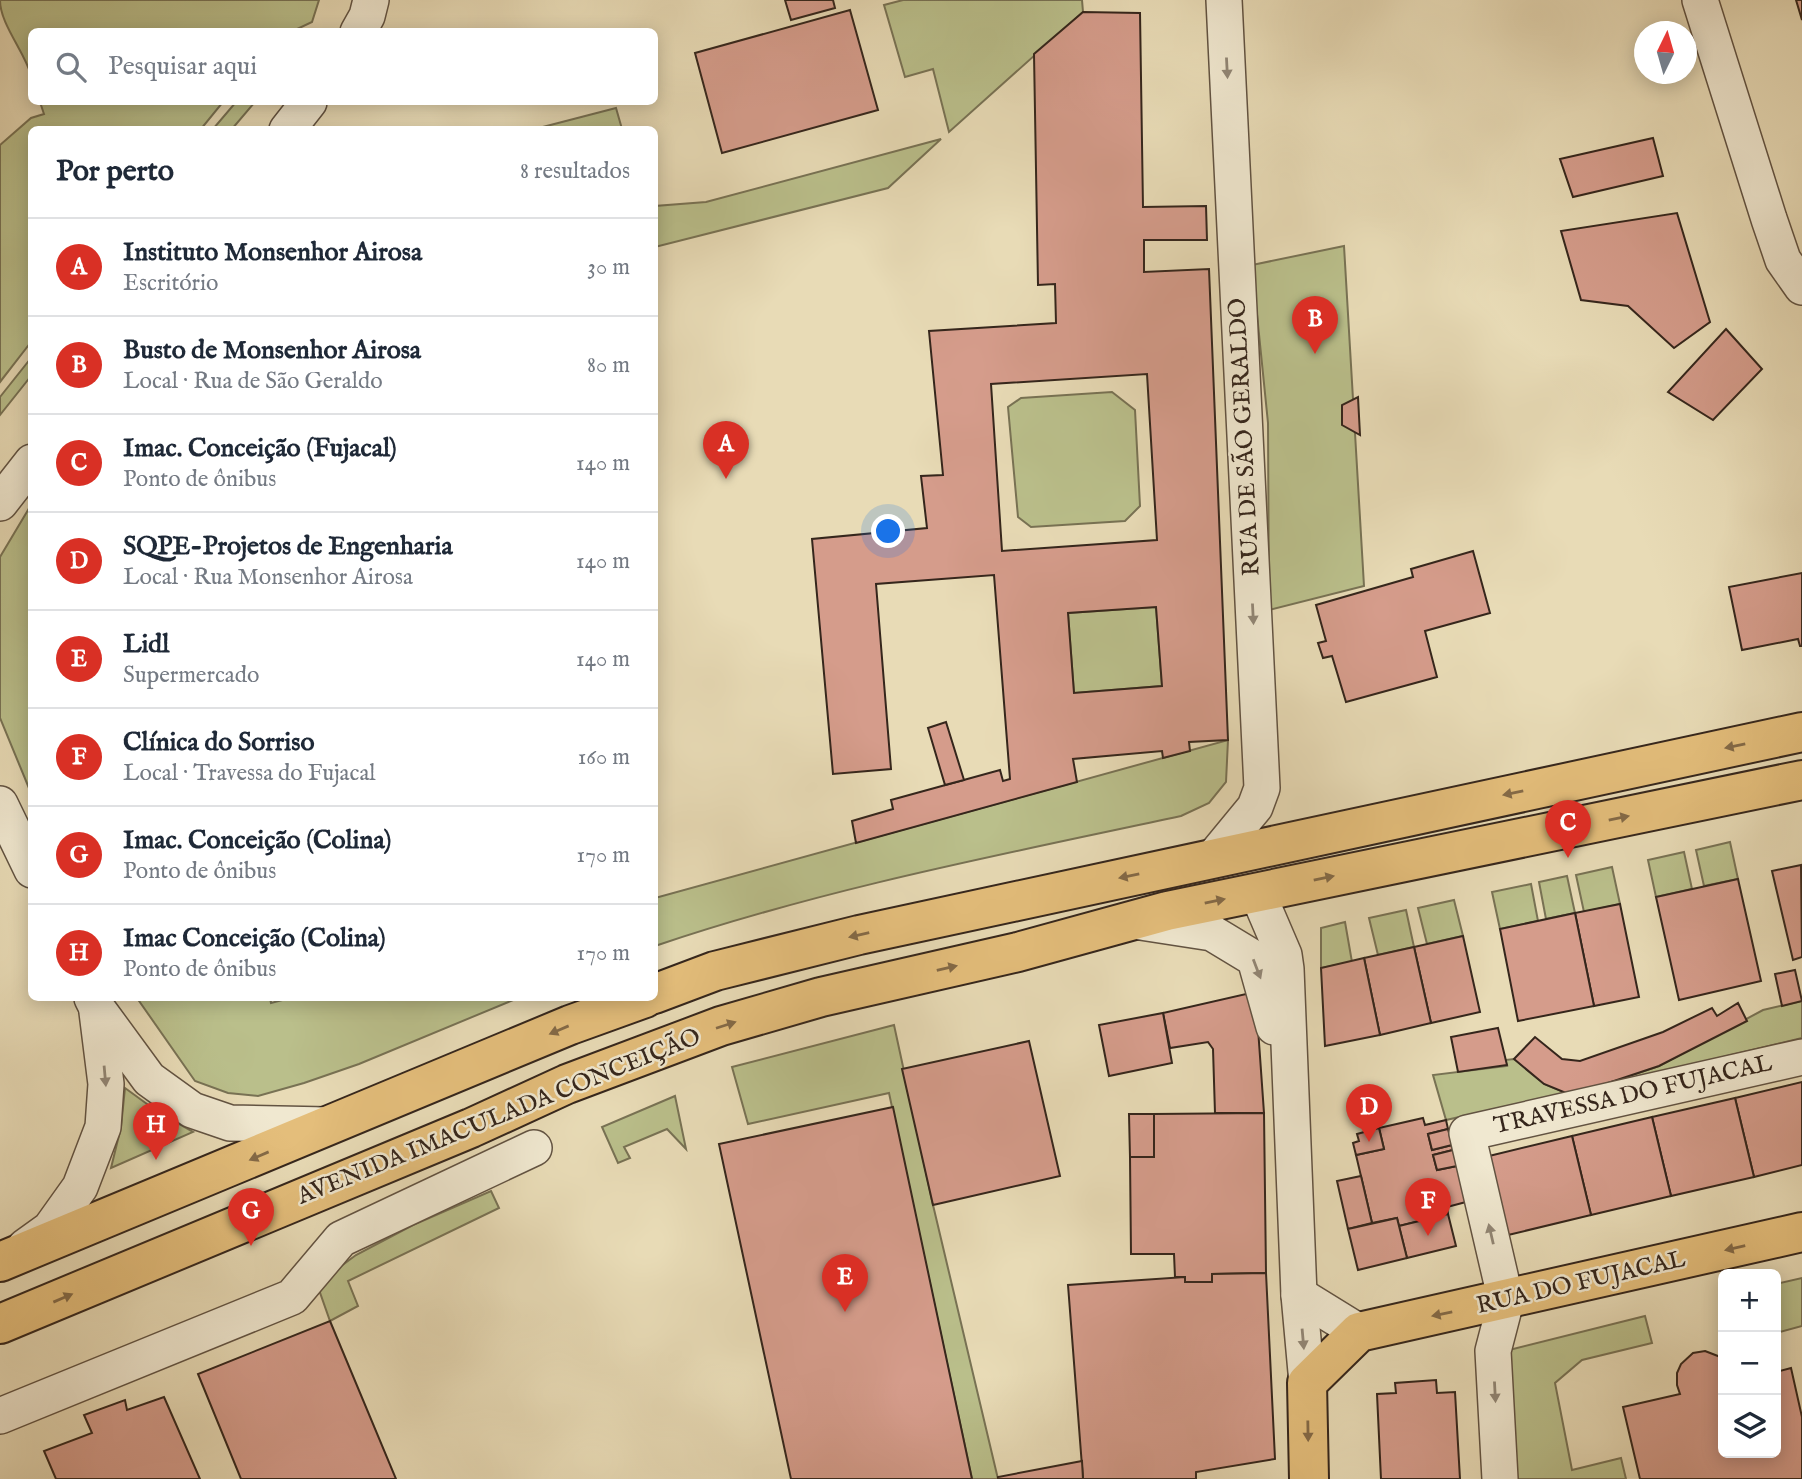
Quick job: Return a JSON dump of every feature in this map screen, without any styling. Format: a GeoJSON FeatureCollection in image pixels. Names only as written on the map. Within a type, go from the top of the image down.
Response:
{"type":"FeatureCollection","features":[{"type":"Feature","properties":{"kind":"main road"},"geometry":{"type":"LineString","coordinates":[[658,992],[715,971],[859,935],[1802,732]]}},
{"type":"Feature","properties":{"kind":"main road","name":"AVENIDA IMACULADA CONCEIÇÃO"},"geometry":{"type":"LineString","coordinates":[[0,1324],[471,1128],[567,1084],[721,1026],[821,997],[1017,952],[1131,921],[1257,892],[1802,780]]}},
{"type":"Feature","properties":{"kind":"main road"},"geometry":{"type":"LineString","coordinates":[[1213,858],[1238,870],[1257,892]]}},
{"type":"Feature","properties":{"kind":"main road"},"geometry":{"type":"LineString","coordinates":[[3,1260],[570,1026],[637,1001]]}},
{"type":"Feature","properties":{"kind":"main road","name":"RUA DO FUJACAL"},"geometry":{"type":"LineString","coordinates":[[1359,1332],[1506,1301],[1802,1232]]}},
{"type":"Feature","properties":{"kind":"main road"},"geometry":{"type":"LineString","coordinates":[[1309,1479],[1307,1382],[1359,1332]]}},
{"type":"Feature","properties":{"kind":"street"},"geometry":{"type":"LineString","coordinates":[[360,28],[371,0]]}},
{"type":"Feature","properties":{"kind":"street","name":"RUA DE SÃO GERALDO"},"geometry":{"type":"LineString","coordinates":[[1213,858],[1255,807],[1262,788],[1224,0]]}},
{"type":"Feature","properties":{"kind":"street"},"geometry":{"type":"LineString","coordinates":[[1700,0],[1783,260],[1802,287]]}},
{"type":"Feature","properties":{"kind":"street"},"geometry":{"type":"LineString","coordinates":[[290,126],[307,105]]}},
{"type":"Feature","properties":{"kind":"street"},"geometry":{"type":"LineString","coordinates":[[0,503],[28,467]]}},
{"type":"Feature","properties":{"kind":"street"},"geometry":{"type":"LineString","coordinates":[[0,804],[28,862]]}},
{"type":"Feature","properties":{"kind":"street"},"geometry":{"type":"LineString","coordinates":[[1257,892],[1284,954],[1299,1296],[1307,1382]]}},
{"type":"Feature","properties":{"kind":"street"},"geometry":{"type":"LineString","coordinates":[[1131,921],[1212,933],[1255,960],[1291,1090]]}},
{"type":"Feature","properties":{"kind":"street"},"geometry":{"type":"LineString","coordinates":[[94,1003],[149,1079],[192,1110],[230,1123],[335,1125]]}},
{"type":"Feature","properties":{"kind":"street"},"geometry":{"type":"LineString","coordinates":[[3,1260],[50,1229],[80,1187],[103,1127],[106,1084],[94,1003]]}},
{"type":"Feature","properties":{"kind":"street","name":"TRAVESSA DO FUJACAL"},"geometry":{"type":"LineString","coordinates":[[1506,1301],[1467,1133],[1802,1057]]}},
{"type":"Feature","properties":{"kind":"street"},"geometry":{"type":"LineString","coordinates":[[0,1416],[292,1297],[341,1239],[534,1148]]}},
{"type":"Feature","properties":{"kind":"street"},"geometry":{"type":"LineString","coordinates":[[1299,1296],[1359,1332]]}},
{"type":"Feature","properties":{"kind":"street"},"geometry":{"type":"LineString","coordinates":[[1500,1479],[1493,1351],[1506,1301]]}},
{"type":"Feature","properties":{"kind":"green space"},"geometry":{"type":"Polygon","coordinates":[[[0,0],[319,0],[312,22],[299,28],[28,28],[28,68],[1,9],[0,0]]]}},
{"type":"Feature","properties":{"kind":"green space"},"geometry":{"type":"Polygon","coordinates":[[[903,0],[1082,0],[1083,12],[949,132],[933,69],[905,77],[884,5],[903,0]]]}},
{"type":"Feature","properties":{"kind":"green space"},"geometry":{"type":"Polygon","coordinates":[[[41,105],[221,105],[203,126],[28,126],[28,346],[0,382],[0,145],[31,118],[44,114],[41,105]]]}},
{"type":"Feature","properties":{"kind":"green space"},"geometry":{"type":"Polygon","coordinates":[[[233,105],[252,105],[235,126],[216,126],[233,105]]]}},
{"type":"Feature","properties":{"kind":"green space"},"geometry":{"type":"Polygon","coordinates":[[[616,108],[621,126],[547,126],[616,108]]]}},
{"type":"Feature","properties":{"kind":"green space"},"geometry":{"type":"Polygon","coordinates":[[[941,139],[888,188],[658,246],[658,206],[706,202],[941,139]]]}},
{"type":"Feature","properties":{"kind":"green space"},"geometry":{"type":"Polygon","coordinates":[[[1344,246],[1364,586],[1269,610],[1268,423],[1252,265],[1344,246]]]}},
{"type":"Feature","properties":{"kind":"green space"},"geometry":{"type":"Polygon","coordinates":[[[28,362],[28,380],[0,415],[0,397],[28,362]]]}},
{"type":"Feature","properties":{"kind":"green space"},"geometry":{"type":"Polygon","coordinates":[[[1112,392],[1135,410],[1140,506],[1125,521],[1031,527],[1018,517],[1008,407],[1021,398],[1112,392]]]}},
{"type":"Feature","properties":{"kind":"green space"},"geometry":{"type":"Polygon","coordinates":[[[28,510],[28,786],[0,718],[0,557],[28,510]]]}},
{"type":"Feature","properties":{"kind":"green space"},"geometry":{"type":"Polygon","coordinates":[[[1156,607],[1162,686],[1074,693],[1068,613],[1156,607]]]}},
{"type":"Feature","properties":{"kind":"green space"},"geometry":{"type":"Polygon","coordinates":[[[1228,740],[1226,782],[1209,803],[1181,816],[850,889],[719,925],[658,945],[658,897],[1228,740]]]}},
{"type":"Feature","properties":{"kind":"green space"},"geometry":{"type":"Polygon","coordinates":[[[1730,842],[1738,879],[1704,886],[1696,850],[1730,842]]]}},
{"type":"Feature","properties":{"kind":"green space"},"geometry":{"type":"Polygon","coordinates":[[[1684,852],[1692,889],[1656,897],[1648,860],[1684,852]]]}},
{"type":"Feature","properties":{"kind":"green space"},"geometry":{"type":"Polygon","coordinates":[[[1612,867],[1620,904],[1584,912],[1576,875],[1612,867]]]}},
{"type":"Feature","properties":{"kind":"green space"},"geometry":{"type":"Polygon","coordinates":[[[1567,876],[1575,913],[1546,919],[1539,882],[1567,876]]]}},
{"type":"Feature","properties":{"kind":"green space"},"geometry":{"type":"Polygon","coordinates":[[[1531,884],[1538,921],[1500,929],[1492,892],[1531,884]]]}},
{"type":"Feature","properties":{"kind":"green space"},"geometry":{"type":"Polygon","coordinates":[[[1454,900],[1463,936],[1427,944],[1418,908],[1454,900]]]}},
{"type":"Feature","properties":{"kind":"green space"},"geometry":{"type":"Polygon","coordinates":[[[1406,910],[1414,947],[1378,955],[1369,918],[1406,910]]]}},
{"type":"Feature","properties":{"kind":"green space"},"geometry":{"type":"Polygon","coordinates":[[[1345,922],[1352,962],[1321,968],[1321,928],[1345,922]]]}},
{"type":"Feature","properties":{"kind":"green space"},"geometry":{"type":"Polygon","coordinates":[[[139,1001],[511,1001],[359,1064],[258,1096],[228,1093],[195,1081],[139,1001]]]}},
{"type":"Feature","properties":{"kind":"green space"},"geometry":{"type":"Polygon","coordinates":[[[1802,1001],[1802,1038],[1590,1089],[1659,1066],[1763,1010],[1802,1001]]]}},
{"type":"Feature","properties":{"kind":"green space"},"geometry":{"type":"Polygon","coordinates":[[[894,1025],[933,1205],[998,1479],[972,1479],[889,1093],[748,1124],[732,1067],[894,1025]]]}},
{"type":"Feature","properties":{"kind":"green space"},"geometry":{"type":"Polygon","coordinates":[[[1514,1059],[1544,1084],[1566,1093],[1446,1120],[1433,1075],[1507,1066],[1505,1060],[1514,1059]]]}},
{"type":"Feature","properties":{"kind":"green space"},"geometry":{"type":"Polygon","coordinates":[[[125,1088],[158,1112],[193,1132],[111,1168],[121,1127],[125,1088]]]}},
{"type":"Feature","properties":{"kind":"green space"},"geometry":{"type":"Polygon","coordinates":[[[675,1096],[686,1149],[667,1129],[624,1147],[630,1158],[618,1163],[602,1127],[675,1096]]]}},
{"type":"Feature","properties":{"kind":"green space"},"geometry":{"type":"Polygon","coordinates":[[[491,1191],[499,1208],[348,1281],[358,1306],[330,1321],[317,1284],[356,1255],[413,1225],[491,1191]]]}},
{"type":"Feature","properties":{"kind":"green space"},"geometry":{"type":"Polygon","coordinates":[[[1802,1278],[1802,1326],[1781,1332],[1781,1283],[1802,1278]]]}},
{"type":"Feature","properties":{"kind":"green space"},"geometry":{"type":"Polygon","coordinates":[[[1645,1316],[1652,1343],[1582,1360],[1555,1383],[1572,1470],[1621,1458],[1626,1479],[1515,1479],[1509,1350],[1645,1316]]]}},
{"type":"Feature","properties":{"kind":"building"},"geometry":{"type":"Polygon","coordinates":[[[785,0],[833,0],[835,8],[791,20],[785,0]]]}},
{"type":"Feature","properties":{"kind":"building"},"geometry":{"type":"Polygon","coordinates":[[[1796,0],[1802,0],[1802,20],[1796,0]]]}},
{"type":"Feature","properties":{"kind":"building"},"geometry":{"type":"Polygon","coordinates":[[[850,10],[878,110],[722,153],[695,53],[850,10]]]}},
{"type":"Feature","properties":{"kind":"building"},"geometry":{"type":"Polygon","coordinates":[[[1083,12],[1140,13],[1143,207],[1206,206],[1207,240],[1144,240],[1144,272],[1209,269],[1228,740],[1189,742],[1190,751],[1163,758],[1162,751],[1073,759],[1077,782],[856,843],[852,821],[893,809],[891,800],[1000,770],[1003,781],[1010,779],[994,575],[876,584],[891,769],[833,774],[812,539],[927,528],[921,476],[943,475],[929,331],[1056,323],[1055,284],[1038,285],[1034,54],[1083,12]],[[1147,374],[991,384],[1002,551],[1157,540],[1147,374]],[[1156,607],[1068,613],[1074,693],[1162,686],[1156,607]]]}},
{"type":"Feature","properties":{"kind":"building"},"geometry":{"type":"Polygon","coordinates":[[[1653,138],[1663,176],[1573,197],[1560,159],[1653,138]]]}},
{"type":"Feature","properties":{"kind":"building"},"geometry":{"type":"Polygon","coordinates":[[[1677,213],[1710,322],[1674,348],[1628,306],[1581,300],[1561,231],[1677,213]]]}},
{"type":"Feature","properties":{"kind":"building"},"geometry":{"type":"Polygon","coordinates":[[[1726,329],[1762,369],[1713,420],[1668,392],[1726,329]]]}},
{"type":"Feature","properties":{"kind":"building"},"geometry":{"type":"Polygon","coordinates":[[[1358,397],[1360,435],[1342,425],[1342,405],[1358,397]]]}},
{"type":"Feature","properties":{"kind":"building"},"geometry":{"type":"Polygon","coordinates":[[[1473,551],[1490,613],[1425,631],[1437,677],[1346,702],[1332,656],[1323,658],[1318,643],[1326,641],[1316,605],[1413,577],[1411,569],[1473,551]]]}},
{"type":"Feature","properties":{"kind":"building"},"geometry":{"type":"Polygon","coordinates":[[[1802,573],[1802,646],[1798,639],[1742,650],[1729,587],[1802,573]]]}},
{"type":"Feature","properties":{"kind":"building"},"geometry":{"type":"Polygon","coordinates":[[[946,722],[964,780],[945,785],[928,728],[946,722]]]}},
{"type":"Feature","properties":{"kind":"building"},"geometry":{"type":"Polygon","coordinates":[[[1801,865],[1802,957],[1793,960],[1772,871],[1801,865]]]}},
{"type":"Feature","properties":{"kind":"building"},"geometry":{"type":"Polygon","coordinates":[[[1738,879],[1761,981],[1679,1000],[1656,897],[1738,879]]]}},
{"type":"Feature","properties":{"kind":"building"},"geometry":{"type":"Polygon","coordinates":[[[1620,904],[1639,997],[1594,1006],[1575,913],[1620,904]]]}},
{"type":"Feature","properties":{"kind":"building"},"geometry":{"type":"Polygon","coordinates":[[[1575,913],[1594,1006],[1518,1021],[1500,929],[1575,913]]]}},
{"type":"Feature","properties":{"kind":"building"},"geometry":{"type":"Polygon","coordinates":[[[1463,936],[1480,1012],[1431,1023],[1414,947],[1463,936]]]}},
{"type":"Feature","properties":{"kind":"building"},"geometry":{"type":"Polygon","coordinates":[[[1414,947],[1431,1023],[1380,1035],[1364,958],[1414,947]]]}},
{"type":"Feature","properties":{"kind":"building"},"geometry":{"type":"Polygon","coordinates":[[[1364,958],[1380,1035],[1325,1046],[1321,968],[1364,958]]]}},
{"type":"Feature","properties":{"kind":"building"},"geometry":{"type":"Polygon","coordinates":[[[1795,970],[1802,1001],[1782,1006],[1775,974],[1795,970]]]}},
{"type":"Feature","properties":{"kind":"building"},"geometry":{"type":"Polygon","coordinates":[[[1246,994],[1256,1000],[1264,1113],[1215,1113],[1213,1049],[1208,1042],[1170,1048],[1163,1013],[1246,994]]]}},
{"type":"Feature","properties":{"kind":"building"},"geometry":{"type":"Polygon","coordinates":[[[1738,1003],[1747,1021],[1659,1066],[1590,1089],[1566,1093],[1544,1084],[1514,1059],[1535,1037],[1562,1059],[1580,1061],[1663,1032],[1712,1008],[1717,1016],[1738,1003]]]}},
{"type":"Feature","properties":{"kind":"building"},"geometry":{"type":"Polygon","coordinates":[[[1163,1013],[1172,1063],[1109,1076],[1099,1025],[1163,1013]]]}},
{"type":"Feature","properties":{"kind":"building"},"geometry":{"type":"Polygon","coordinates":[[[1498,1028],[1507,1065],[1458,1072],[1451,1037],[1498,1028]]]}},
{"type":"Feature","properties":{"kind":"building"},"geometry":{"type":"Polygon","coordinates":[[[1029,1041],[1060,1176],[933,1205],[902,1069],[1029,1041]]]}},
{"type":"Feature","properties":{"kind":"building"},"geometry":{"type":"Polygon","coordinates":[[[1802,1082],[1802,1165],[1754,1177],[1735,1098],[1802,1082]]]}},
{"type":"Feature","properties":{"kind":"building"},"geometry":{"type":"Polygon","coordinates":[[[1735,1098],[1754,1177],[1671,1196],[1652,1117],[1735,1098]]]}},
{"type":"Feature","properties":{"kind":"building"},"geometry":{"type":"Polygon","coordinates":[[[893,1107],[972,1479],[791,1479],[719,1144],[893,1107]]]}},
{"type":"Feature","properties":{"kind":"building"},"geometry":{"type":"Polygon","coordinates":[[[1264,1113],[1266,1273],[1212,1274],[1212,1282],[1185,1282],[1185,1277],[1175,1277],[1174,1254],[1131,1254],[1130,1157],[1154,1157],[1154,1114],[1264,1113]]]}},
{"type":"Feature","properties":{"kind":"building"},"geometry":{"type":"Polygon","coordinates":[[[1129,1114],[1154,1114],[1154,1157],[1130,1157],[1129,1114]]]}},
{"type":"Feature","properties":{"kind":"building"},"geometry":{"type":"Polygon","coordinates":[[[1652,1117],[1671,1196],[1591,1215],[1572,1136],[1652,1117]]]}},
{"type":"Feature","properties":{"kind":"building"},"geometry":{"type":"Polygon","coordinates":[[[1423,1118],[1425,1125],[1446,1120],[1448,1129],[1428,1134],[1432,1150],[1452,1145],[1453,1150],[1433,1155],[1437,1170],[1457,1166],[1466,1202],[1447,1207],[1448,1214],[1399,1226],[1397,1218],[1372,1223],[1356,1155],[1384,1149],[1379,1128],[1423,1118]]]}},
{"type":"Feature","properties":{"kind":"building"},"geometry":{"type":"Polygon","coordinates":[[[1379,1128],[1384,1149],[1356,1155],[1353,1143],[1359,1141],[1357,1134],[1379,1128]]]}},
{"type":"Feature","properties":{"kind":"building"},"geometry":{"type":"Polygon","coordinates":[[[1448,1129],[1452,1145],[1432,1150],[1428,1134],[1448,1129]]]}},
{"type":"Feature","properties":{"kind":"building"},"geometry":{"type":"Polygon","coordinates":[[[1572,1136],[1591,1215],[1508,1235],[1489,1156],[1572,1136]]]}},
{"type":"Feature","properties":{"kind":"building"},"geometry":{"type":"Polygon","coordinates":[[[1453,1150],[1457,1166],[1437,1170],[1433,1155],[1453,1150]]]}},
{"type":"Feature","properties":{"kind":"building"},"geometry":{"type":"Polygon","coordinates":[[[1361,1176],[1372,1223],[1348,1229],[1337,1181],[1361,1176]]]}},
{"type":"Feature","properties":{"kind":"building"},"geometry":{"type":"Polygon","coordinates":[[[1448,1214],[1456,1246],[1407,1258],[1399,1226],[1448,1214]]]}},
{"type":"Feature","properties":{"kind":"building"},"geometry":{"type":"Polygon","coordinates":[[[1397,1218],[1407,1258],[1358,1270],[1348,1229],[1397,1218]]]}},
{"type":"Feature","properties":{"kind":"building"},"geometry":{"type":"Polygon","coordinates":[[[1266,1273],[1275,1459],[1196,1472],[1196,1479],[1083,1479],[1068,1285],[1185,1277],[1185,1282],[1212,1282],[1212,1274],[1266,1273]]]}},
{"type":"Feature","properties":{"kind":"building"},"geometry":{"type":"Polygon","coordinates":[[[330,1321],[396,1479],[241,1479],[198,1374],[330,1321]]]}},
{"type":"Feature","properties":{"kind":"building"},"geometry":{"type":"Polygon","coordinates":[[[1705,1351],[1718,1356],[1718,1458],[1781,1458],[1781,1371],[1791,1368],[1802,1417],[1802,1479],[1640,1479],[1623,1407],[1680,1394],[1677,1373],[1681,1364],[1693,1353],[1705,1351]]]}},
{"type":"Feature","properties":{"kind":"building"},"geometry":{"type":"Polygon","coordinates":[[[1436,1380],[1437,1393],[1455,1392],[1460,1479],[1381,1479],[1377,1394],[1396,1393],[1395,1383],[1436,1380]]]}},
{"type":"Feature","properties":{"kind":"building"},"geometry":{"type":"Polygon","coordinates":[[[164,1397],[200,1479],[56,1479],[44,1451],[92,1433],[84,1415],[125,1400],[127,1410],[164,1397]]]}},
{"type":"Feature","properties":{"kind":"building"},"geometry":{"type":"Polygon","coordinates":[[[1082,1461],[1083,1479],[998,1479],[998,1477],[1082,1461]]]}},
{"type":"Feature","properties":{"kind":"place","name":"Busto de Monsenhor Airosa"},"geometry":{"type":"Point","coordinates":[1315,354]}},
{"type":"Feature","properties":{"kind":"place","name":"Instituto Monsenhor Airosa"},"geometry":{"type":"Point","coordinates":[726,479]}},
{"type":"Feature","properties":{"kind":"place","name":"Imac. Conceição (Fujacal)"},"geometry":{"type":"Point","coordinates":[1568,858]}},
{"type":"Feature","properties":{"kind":"place","name":"SQPE-Projetos de Engenharia"},"geometry":{"type":"Point","coordinates":[1369,1142]}},
{"type":"Feature","properties":{"kind":"place","name":"Imac Conceição (Colina)"},"geometry":{"type":"Point","coordinates":[156,1160]}},
{"type":"Feature","properties":{"kind":"place","name":"Clínica do Sorriso"},"geometry":{"type":"Point","coordinates":[1428,1236]}},
{"type":"Feature","properties":{"kind":"place","name":"Imac. Conceição (Colina)"},"geometry":{"type":"Point","coordinates":[251,1246]}},
{"type":"Feature","properties":{"kind":"place","name":"Lidl"},"geometry":{"type":"Point","coordinates":[845,1312]}}]}
